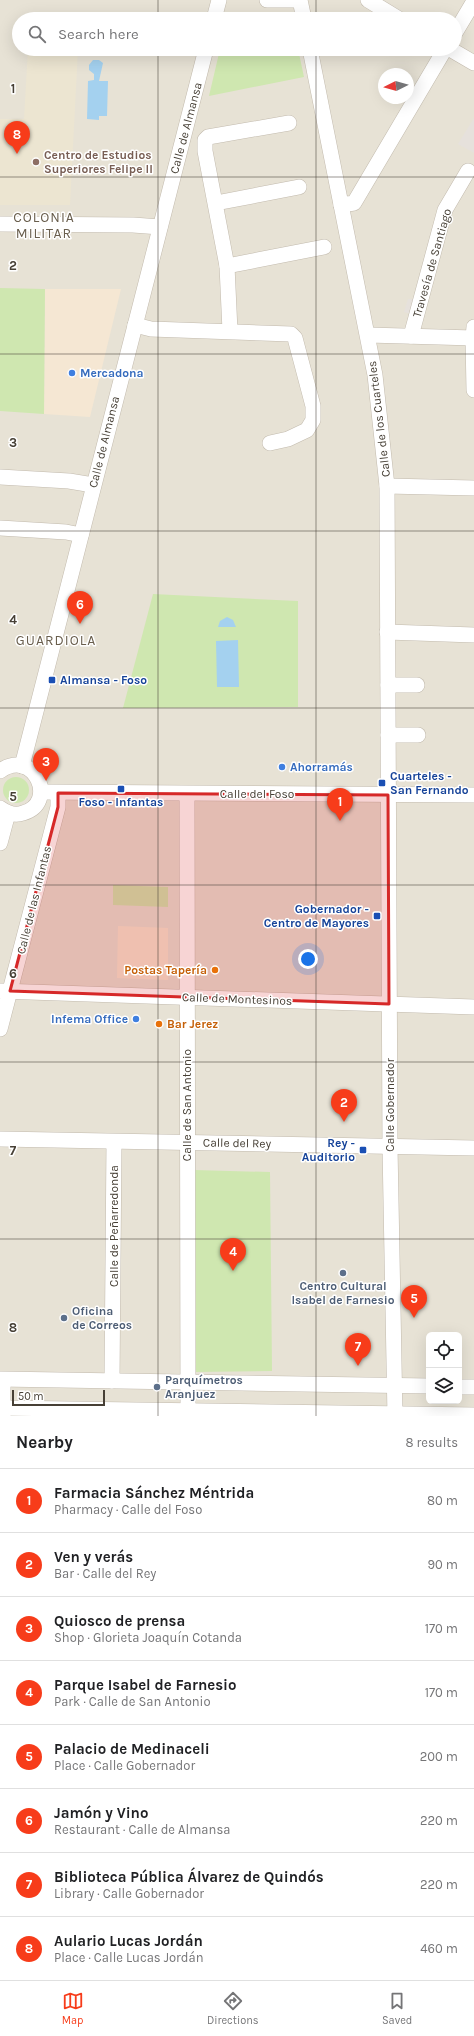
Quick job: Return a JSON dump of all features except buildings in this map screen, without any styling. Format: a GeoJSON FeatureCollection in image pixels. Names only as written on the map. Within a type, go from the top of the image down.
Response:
{"type":"FeatureCollection","features":[{"type":"Feature","properties":{"kind":"street"},"geometry":{"type":"LineString","coordinates":[[267,0],[294,0]]}},
{"type":"Feature","properties":{"kind":"street"},"geometry":{"type":"LineString","coordinates":[[300,0],[303,12]]}},
{"type":"Feature","properties":{"kind":"street"},"geometry":{"type":"LineString","coordinates":[[368,0],[388,12]]}},
{"type":"Feature","properties":{"kind":"street"},"geometry":{"type":"LineString","coordinates":[[217,12],[221,1]]}},
{"type":"Feature","properties":{"kind":"street"},"geometry":{"type":"LineString","coordinates":[[462,21],[474,1]]}},
{"type":"Feature","properties":{"kind":"street","name":"Calle de Almansa"},"geometry":{"type":"LineString","coordinates":[[22,766],[204,56]]}},
{"type":"Feature","properties":{"kind":"street","name":"Calle de los Cuarteles"},"geometry":{"type":"LineString","coordinates":[[311,56],[368,335],[382,423],[387,486],[388,795]]}},
{"type":"Feature","properties":{"kind":"street"},"geometry":{"type":"LineString","coordinates":[[341,205],[354,203],[441,56]]}},
{"type":"Feature","properties":{"kind":"street"},"geometry":{"type":"LineString","coordinates":[[462,56],[474,63]]}},
{"type":"Feature","properties":{"kind":"street"},"geometry":{"type":"LineString","coordinates":[[230,331],[227,266],[205,151],[205,140],[208,137],[289,123]]}},
{"type":"Feature","properties":{"kind":"street","name":"Travesía de Santiago"},"geometry":{"type":"LineString","coordinates":[[411,336],[445,210],[468,171]]}},
{"type":"Feature","properties":{"kind":"street"},"geometry":{"type":"LineString","coordinates":[[216,203],[299,187]]}},
{"type":"Feature","properties":{"kind":"street"},"geometry":{"type":"LineString","coordinates":[[0,224],[133,224],[160,227]]}},
{"type":"Feature","properties":{"kind":"street"},"geometry":{"type":"LineString","coordinates":[[227,266],[324,247]]}},
{"type":"Feature","properties":{"kind":"street"},"geometry":{"type":"LineString","coordinates":[[135,325],[151,329],[291,334],[295,338],[313,406],[313,420],[307,430],[288,439],[270,443]]}},
{"type":"Feature","properties":{"kind":"street"},"geometry":{"type":"LineString","coordinates":[[368,335],[411,336],[474,334],[474,390]]}},
{"type":"Feature","properties":{"kind":"street"},"geometry":{"type":"LineString","coordinates":[[0,477],[69,481],[93,485]]}},
{"type":"Feature","properties":{"kind":"street"},"geometry":{"type":"LineString","coordinates":[[387,486],[474,488]]}},
{"type":"Feature","properties":{"kind":"street"},"geometry":{"type":"LineString","coordinates":[[0,528],[81,534]]}},
{"type":"Feature","properties":{"kind":"street"},"geometry":{"type":"LineString","coordinates":[[387,632],[474,635]]}},
{"type":"Feature","properties":{"kind":"street"},"geometry":{"type":"LineString","coordinates":[[388,685],[418,685]]}},
{"type":"Feature","properties":{"kind":"street"},"geometry":{"type":"LineString","coordinates":[[388,735],[418,735]]}},
{"type":"Feature","properties":{"kind":"street"},"geometry":{"type":"LineString","coordinates":[[0,771],[7,767],[22,766],[34,772],[38,778],[41,792],[38,801],[27,812],[14,814],[4,811],[0,843]]}},
{"type":"Feature","properties":{"kind":"street","name":"Calle del Foso"},"geometry":{"type":"LineString","coordinates":[[41,792],[474,795]]}},
{"type":"Feature","properties":{"kind":"street","name":"Calle de las Infantas"},"geometry":{"type":"LineString","coordinates":[[0,1029],[5,991],[58,807],[58,793]]}},
{"type":"Feature","properties":{"kind":"street","name":"Calle de San Antonio"},"geometry":{"type":"LineString","coordinates":[[188,794],[188,1413]]}},
{"type":"Feature","properties":{"kind":"street","name":"Calle Gobernador"},"geometry":{"type":"LineString","coordinates":[[388,795],[390,1147],[395,1415]]}},
{"type":"Feature","properties":{"kind":"street","name":"Calle de Montesinos"},"geometry":{"type":"LineString","coordinates":[[5,991],[474,1007]]}},
{"type":"Feature","properties":{"kind":"street","name":"Calle del Rey"},"geometry":{"type":"LineString","coordinates":[[0,1139],[474,1148]]}},
{"type":"Feature","properties":{"kind":"street","name":"Calle de Peñarredonda"},"geometry":{"type":"LineString","coordinates":[[112,1381],[114,1142]]}},
{"type":"Feature","properties":{"kind":"street"},"geometry":{"type":"LineString","coordinates":[[426,1386],[2,1380],[2,1411],[474,1415]]}},
{"type":"Feature","properties":{"kind":"street"},"geometry":{"type":"LineString","coordinates":[[462,1387],[474,1387]]}},
{"type":"Feature","properties":{"kind":"highlighted area"},"geometry":{"type":"Polygon","coordinates":[[[58,793],[388,795],[389,1004],[10,991],[58,807],[58,793]]]}},
{"type":"Feature","properties":{"kind":"shaded area"},"geometry":{"type":"Polygon","coordinates":[[[0,0],[474,0],[474,1416],[0,1416],[0,0]]]}},
{"type":"Feature","properties":{"kind":"shaded area","name":"Centro de Estudios Superiores Felipe II"},"geometry":{"type":"Polygon","coordinates":[[[28,56],[78,56],[70,205],[0,205],[0,119],[24,119],[28,56]]]}},
{"type":"Feature","properties":{"kind":"shaded area"},"geometry":{"type":"Polygon","coordinates":[[[474,118],[474,153],[458,144],[474,118]]]}},
{"type":"Feature","properties":{"kind":"shaded area","name":"Mercadona"},"geometry":{"type":"Polygon","coordinates":[[[45,289],[121,289],[90,417],[44,414],[45,289]]]}},
{"type":"Feature","properties":{"kind":"shaded area"},"geometry":{"type":"Polygon","coordinates":[[[408,299],[415,299],[411,314],[404,312],[408,299]]]}},
{"type":"Feature","properties":{"kind":"shaded area"},"geometry":{"type":"Polygon","coordinates":[[[118,926],[168,928],[168,980],[117,978],[118,926]]]}},
{"type":"Feature","properties":{"kind":"green space"},"geometry":{"type":"Polygon","coordinates":[[[218,56],[300,56],[304,77],[209,96],[218,56]]]}},
{"type":"Feature","properties":{"kind":"green space"},"geometry":{"type":"Polygon","coordinates":[[[0,288],[45,289],[44,414],[0,411],[0,288]]]}},
{"type":"Feature","properties":{"kind":"green space"},"geometry":{"type":"Polygon","coordinates":[[[153,594],[298,601],[298,707],[123,708],[153,594]]]}},
{"type":"Feature","properties":{"kind":"green space"},"geometry":{"type":"Polygon","coordinates":[[[16,777],[25,781],[29,790],[25,799],[16,803],[7,799],[3,790],[7,781],[16,777]]]}},
{"type":"Feature","properties":{"kind":"green space"},"geometry":{"type":"Polygon","coordinates":[[[113,885],[168,887],[168,907],[113,905],[113,885]]]}},
{"type":"Feature","properties":{"kind":"green space"},"geometry":{"type":"Polygon","coordinates":[[[194,1170],[270,1172],[272,1371],[195,1372],[194,1170]]]}},
{"type":"Feature","properties":{"kind":"water"},"geometry":{"type":"Polygon","coordinates":[[[93,60],[99,60],[103,63],[99,81],[108,81],[107,116],[99,116],[99,120],[87,119],[88,81],[94,80],[94,74],[89,70],[89,65],[93,60]]]}},
{"type":"Feature","properties":{"kind":"water"},"geometry":{"type":"Polygon","coordinates":[[[227,617],[233,620],[236,627],[218,627],[220,621],[227,617]]]}},
{"type":"Feature","properties":{"kind":"water"},"geometry":{"type":"Polygon","coordinates":[[[238,640],[239,687],[217,687],[216,641],[238,640]]]}},
{"type":"Feature","properties":{"kind":"place","name":"Aulario Lucas Jordán"},"geometry":{"type":"Point","coordinates":[17,154]}},
{"type":"Feature","properties":{"kind":"place","name":"Centro de Estudios Superiores Felipe II"},"geometry":{"type":"Point","coordinates":[36,162]}},
{"type":"Feature","properties":{"kind":"place","name":"Mercadona"},"geometry":{"type":"Point","coordinates":[72,373]}},
{"type":"Feature","properties":{"kind":"place","name":"Jamón y Vino"},"geometry":{"type":"Point","coordinates":[80,624]}},
{"type":"Feature","properties":{"kind":"place","name":"Almansa - Foso"},"geometry":{"type":"Point","coordinates":[52,680]}},
{"type":"Feature","properties":{"kind":"place","name":"Ahorramás"},"geometry":{"type":"Point","coordinates":[282,767]}},
{"type":"Feature","properties":{"kind":"place","name":"Quiosco de prensa"},"geometry":{"type":"Point","coordinates":[46,781]}},
{"type":"Feature","properties":{"kind":"place","name":"Cuarteles - San Fernando"},"geometry":{"type":"Point","coordinates":[382,783]}},
{"type":"Feature","properties":{"kind":"place","name":"Foso - Infantas"},"geometry":{"type":"Point","coordinates":[121,789]}},
{"type":"Feature","properties":{"kind":"place","name":"Farmacia Sánchez Méntrida"},"geometry":{"type":"Point","coordinates":[340,821]}},
{"type":"Feature","properties":{"kind":"place","name":"Gobernador - Centro de Mayores"},"geometry":{"type":"Point","coordinates":[377,916]}},
{"type":"Feature","properties":{"kind":"place","name":"Postas Tapería"},"geometry":{"type":"Point","coordinates":[215,970]}},
{"type":"Feature","properties":{"kind":"place","name":"Infema Office"},"geometry":{"type":"Point","coordinates":[136,1019]}},
{"type":"Feature","properties":{"kind":"place","name":"Bar Jerez"},"geometry":{"type":"Point","coordinates":[159,1024]}},
{"type":"Feature","properties":{"kind":"place","name":"Ven y verás"},"geometry":{"type":"Point","coordinates":[344,1122]}},
{"type":"Feature","properties":{"kind":"place","name":"Rey - Auditorio"},"geometry":{"type":"Point","coordinates":[363,1150]}},
{"type":"Feature","properties":{"kind":"place","name":"Parque Isabel de Farnesio"},"geometry":{"type":"Point","coordinates":[233,1271]}},
{"type":"Feature","properties":{"kind":"place","name":"Centro Cultural Isabel de Farnesio"},"geometry":{"type":"Point","coordinates":[343,1273]}},
{"type":"Feature","properties":{"kind":"place","name":"Oficina de Correos"},"geometry":{"type":"Point","coordinates":[64,1318]}},
{"type":"Feature","properties":{"kind":"place","name":"Palacio de Medinaceli"},"geometry":{"type":"Point","coordinates":[414,1318]}},
{"type":"Feature","properties":{"kind":"place","name":"Biblioteca Pública Álvarez de Quindós"},"geometry":{"type":"Point","coordinates":[358,1366]}},
{"type":"Feature","properties":{"kind":"place","name":"Parquímetros Aranjuez"},"geometry":{"type":"Point","coordinates":[157,1387]}},
{"type":"Feature","properties":{"kind":"district","name":"COLONIA MILITAR"},"geometry":{"type":"Point","coordinates":[44,226]}},
{"type":"Feature","properties":{"kind":"district","name":"GUARDIOLA"},"geometry":{"type":"Point","coordinates":[56,640]}}]}
